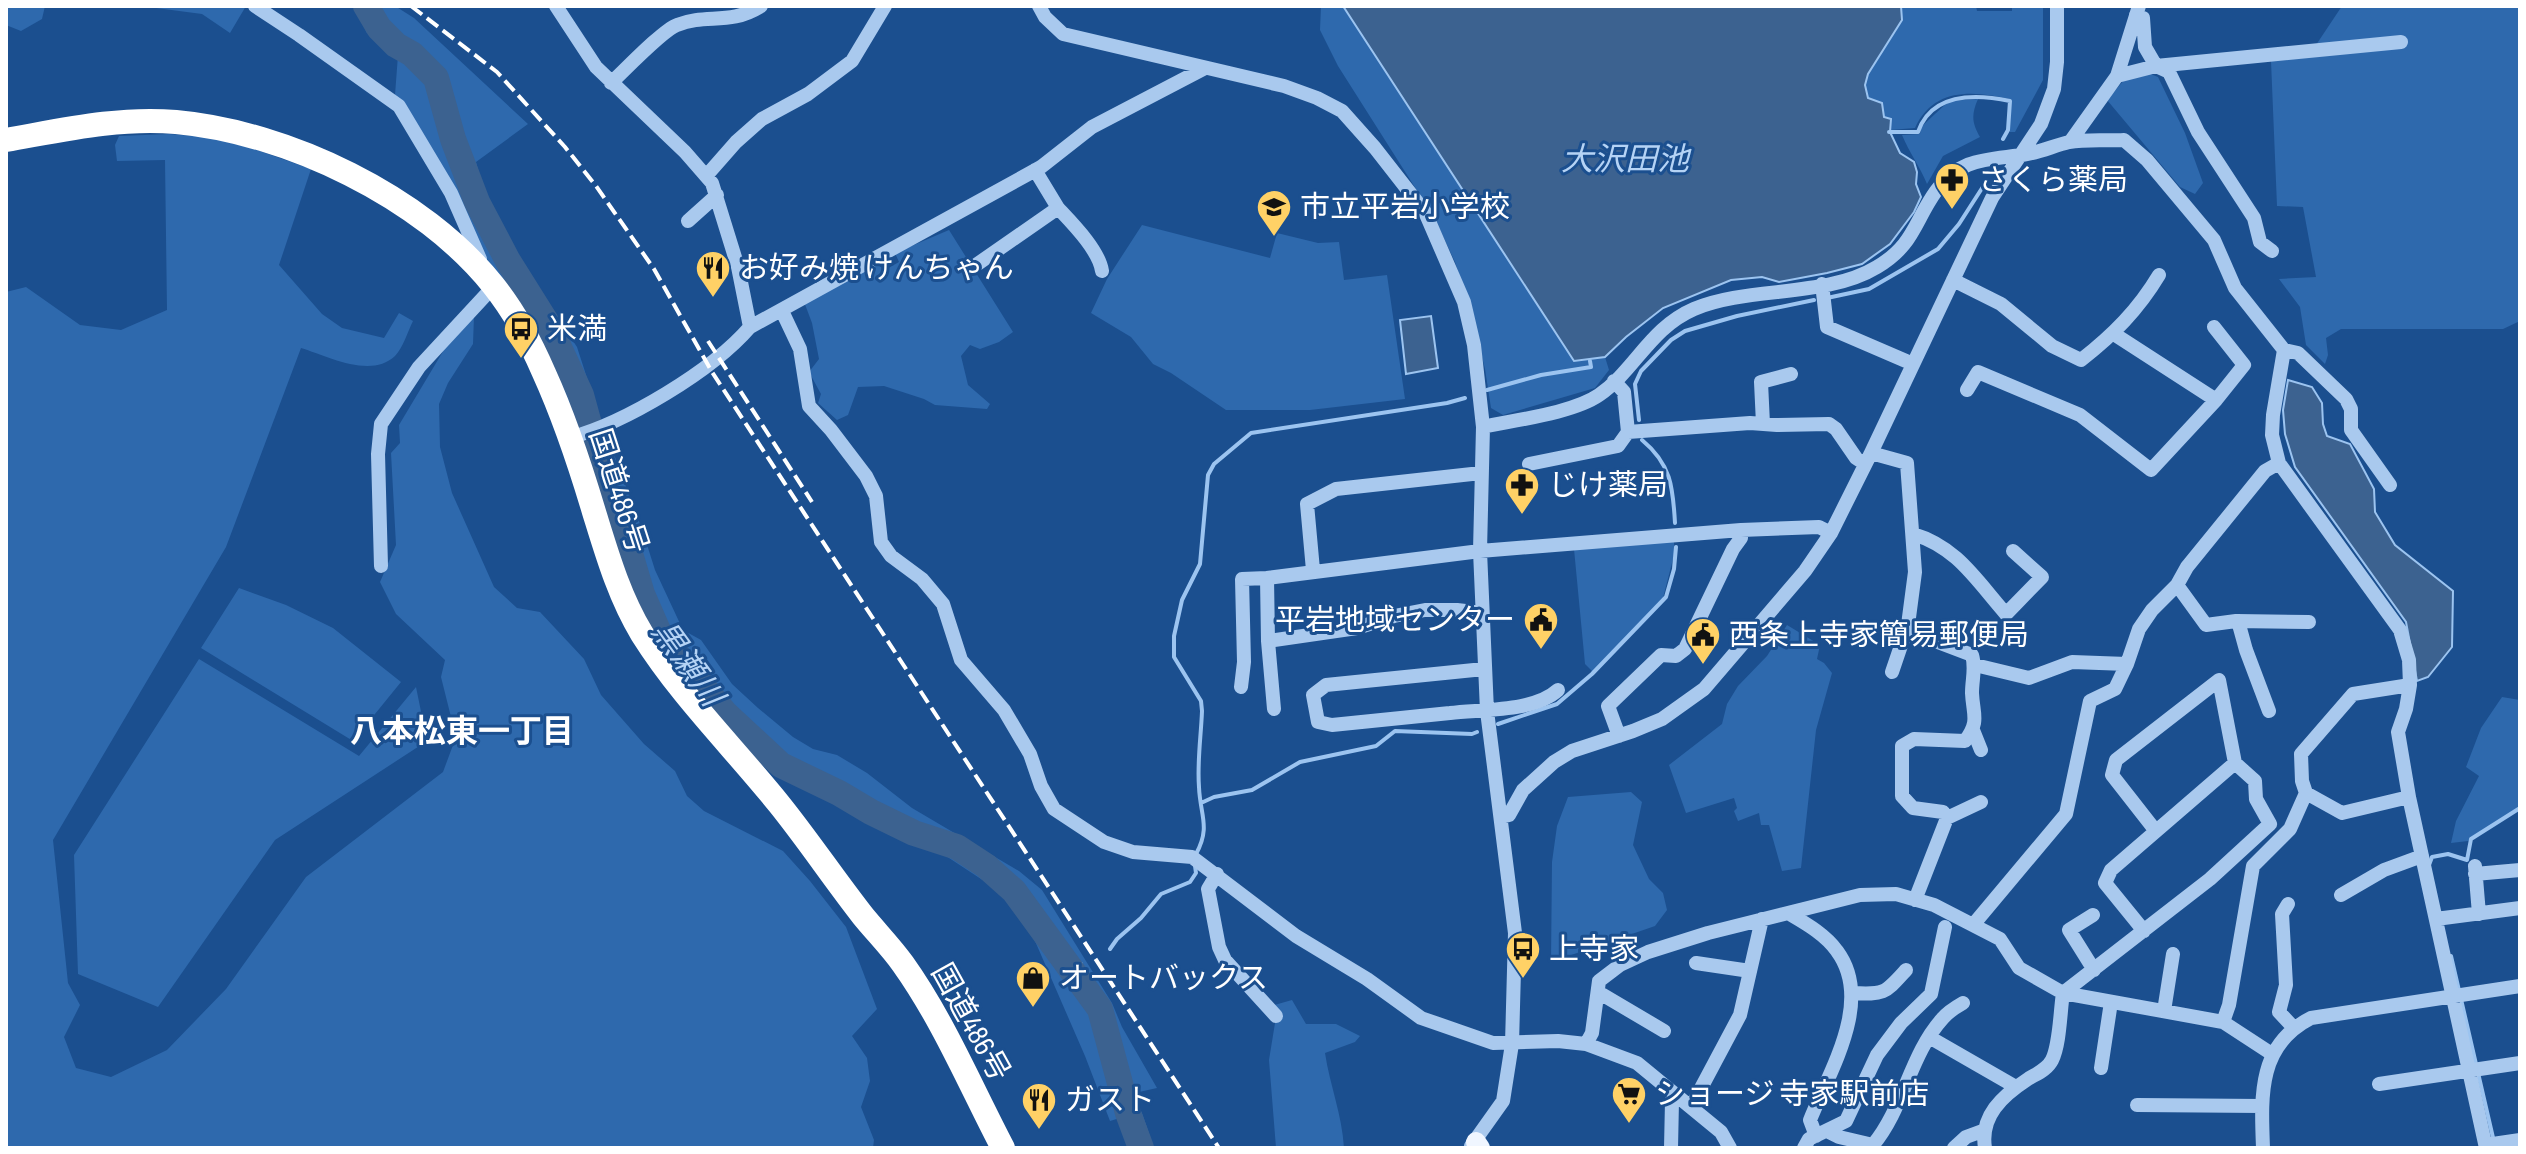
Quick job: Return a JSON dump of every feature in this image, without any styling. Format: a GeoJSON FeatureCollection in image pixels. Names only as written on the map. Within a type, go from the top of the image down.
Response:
{"type":"FeatureCollection","features":[{"type":"Feature","properties":{"kind":"highway","name":"国道486号"},"geometry":{"type":"LineString","coordinates":[[6,140],[74,127],[140,121],[174,122],[235,132],[331,163],[417,216],[476,266],[494,286],[533,348],[577,436],[614,577],[641,633],[676,683],[779,803],[864,917],[902,962],[933,1012],[1003,1148]]}},
{"type":"Feature","properties":{"kind":"street"},"geometry":{"type":"LineString","coordinates":[[255,6],[399,106],[451,193],[480,259],[476,266]]}},
{"type":"Feature","properties":{"kind":"street"},"geometry":{"type":"LineString","coordinates":[[556,6],[596,67],[707,175],[717,195],[738,267],[750,327]]}},
{"type":"Feature","properties":{"kind":"street"},"geometry":{"type":"LineString","coordinates":[[611,83],[673,26],[690,21],[732,18],[748,14],[761,6]]}},
{"type":"Feature","properties":{"kind":"street"},"geometry":{"type":"LineString","coordinates":[[707,175],[736,142],[762,119],[808,94],[852,61],[885,6]]}},
{"type":"Feature","properties":{"kind":"street"},"geometry":{"type":"LineString","coordinates":[[1039,6],[1045,17],[1063,34],[1284,86],[1342,111],[1425,212],[1464,302],[1474,345],[1483,427],[1480,551],[1487,711],[1515,933],[1512,1044],[1503,1101],[1475,1146]]}},
{"type":"Feature","properties":{"kind":"street"},"geometry":{"type":"LineString","coordinates":[[1501,817],[1509,815],[1523,790],[1554,762],[1572,751],[1662,719],[1704,689],[1805,571],[1831,533],[1992,198],[2041,124],[2054,89],[2057,6]]}},
{"type":"Feature","properties":{"kind":"street"},"geometry":{"type":"LineString","coordinates":[[2070,142],[2117,76],[2137,11]]}},
{"type":"Feature","properties":{"kind":"street"},"geometry":{"type":"LineString","coordinates":[[2137,11],[2143,18],[2145,47],[2156,66],[2169,72],[2198,132],[2254,218],[2260,242],[2272,251]]}},
{"type":"Feature","properties":{"kind":"street"},"geometry":{"type":"LineString","coordinates":[[2117,76],[2156,66],[2401,42]]}},
{"type":"Feature","properties":{"kind":"street"},"geometry":{"type":"LineString","coordinates":[[577,436],[642,407],[718,358],[734,346],[750,327],[1035,170],[1092,127],[1205,68]]}},
{"type":"Feature","properties":{"kind":"street"},"geometry":{"type":"LineString","coordinates":[[1483,427],[1583,403],[1599,395],[1661,330],[1695,309],[1858,276],[1890,258],[1915,230],[1936,191],[1964,166],[1981,159],[2021,155],[2070,142],[2124,140],[2140,153],[2214,240],[2235,288],[2284,350],[2298,353],[2346,399],[2351,409],[2351,430],[2390,485]]}},
{"type":"Feature","properties":{"kind":"street"},"geometry":{"type":"LineString","coordinates":[[1035,170],[1058,208],[1078,230],[1101,264],[1102,271]]}},
{"type":"Feature","properties":{"kind":"street"},"geometry":{"type":"LineString","coordinates":[[688,221],[717,195]]}},
{"type":"Feature","properties":{"kind":"street"},"geometry":{"type":"LineString","coordinates":[[976,265],[1058,208]]}},
{"type":"Feature","properties":{"kind":"street"},"geometry":{"type":"LineString","coordinates":[[1953,280],[2001,304],[2052,346],[2081,360],[2114,334],[2142,302],[2159,275]]}},
{"type":"Feature","properties":{"kind":"street"},"geometry":{"type":"LineString","coordinates":[[1822,284],[1827,327],[1913,364]]}},
{"type":"Feature","properties":{"kind":"street"},"geometry":{"type":"LineString","coordinates":[[381,566],[378,454],[381,424],[419,367],[494,286]]}},
{"type":"Feature","properties":{"kind":"street"},"geometry":{"type":"LineString","coordinates":[[782,311],[800,349],[809,406],[866,476],[876,496],[881,542],[891,556],[922,579],[943,604],[961,660],[1004,710],[1030,754],[1041,786],[1054,809],[1104,842],[1133,852],[1194,858],[1296,936],[1367,979],[1421,1018],[1493,1043],[1558,1041],[1586,1044],[1637,1063],[1721,1132],[1730,1148]]}},
{"type":"Feature","properties":{"kind":"street"},"geometry":{"type":"LineString","coordinates":[[1967,390],[1978,372],[2043,397],[2080,415],[2151,470],[2244,365],[2214,327]]}},
{"type":"Feature","properties":{"kind":"street"},"geometry":{"type":"LineString","coordinates":[[2114,334],[2216,400]]}},
{"type":"Feature","properties":{"kind":"street"},"geometry":{"type":"LineString","coordinates":[[2284,350],[2272,425],[2279,463],[2400,630],[2409,660],[2410,685],[2398,732],[2422,856],[2441,918],[2454,997],[2486,1146],[2520,1140]]}},
{"type":"Feature","properties":{"kind":"street"},"geometry":{"type":"LineString","coordinates":[[1763,424],[1761,382],[1791,374]]}},
{"type":"Feature","properties":{"kind":"street"},"geometry":{"type":"LineString","coordinates":[[1529,464],[1618,446],[1628,432],[1624,392],[1614,381]]}},
{"type":"Feature","properties":{"kind":"street"},"geometry":{"type":"LineString","coordinates":[[1628,432],[1736,423],[1829,424],[1856,458],[1907,463],[1915,572],[1908,625],[1892,672]]}},
{"type":"Feature","properties":{"kind":"street"},"geometry":{"type":"LineString","coordinates":[[1973,925],[2066,814],[2090,701],[2115,689],[2139,629],[2152,610],[2177,585],[2187,567],[2265,471],[2279,463]]}},
{"type":"Feature","properties":{"kind":"street"},"geometry":{"type":"LineString","coordinates":[[1313,570],[1307,504],[1336,489],[1481,473]]}},
{"type":"Feature","properties":{"kind":"street"},"geometry":{"type":"LineString","coordinates":[[1241,687],[1244,662],[1242,579],[1480,551],[1741,530],[1819,527],[1831,533]]}},
{"type":"Feature","properties":{"kind":"street"},"geometry":{"type":"LineString","coordinates":[[1619,736],[1608,706],[1661,655],[1676,656],[1685,649],[1741,538],[1741,530]]}},
{"type":"Feature","properties":{"kind":"street"},"geometry":{"type":"LineString","coordinates":[[1913,534],[1930,539],[1952,552],[2006,614],[2047,581],[2013,551]]}},
{"type":"Feature","properties":{"kind":"street"},"geometry":{"type":"LineString","coordinates":[[1267,578],[1274,709]]}},
{"type":"Feature","properties":{"kind":"street"},"geometry":{"type":"LineString","coordinates":[[2177,585],[2206,625],[2238,621],[2309,622]]}},
{"type":"Feature","properties":{"kind":"street"},"geometry":{"type":"LineString","coordinates":[[1268,641],[1357,628],[1425,610],[1482,613]]}},
{"type":"Feature","properties":{"kind":"street"},"geometry":{"type":"LineString","coordinates":[[2238,621],[2269,711]]}},
{"type":"Feature","properties":{"kind":"street"},"geometry":{"type":"LineString","coordinates":[[1908,625],[1914,633],[1972,655],[1975,665],[1972,693],[1976,715],[1973,730],[1965,741],[1914,739],[1902,746],[1902,796],[1913,808],[1943,812],[1947,818]]}},
{"type":"Feature","properties":{"kind":"street"},"geometry":{"type":"LineString","coordinates":[[1975,665],[2029,678],[2072,662],[2127,664]]}},
{"type":"Feature","properties":{"kind":"street"},"geometry":{"type":"LineString","coordinates":[[1484,669],[1326,685],[1313,695],[1318,722],[1332,725],[1467,711],[1496,711],[1550,698],[1558,690]]}},
{"type":"Feature","properties":{"kind":"street"},"geometry":{"type":"LineString","coordinates":[[1985,1148],[1986,1122],[1993,1108],[2016,1087],[2047,1067],[2053,1058],[2063,993],[2210,879],[2270,824],[2256,799],[2255,781],[2235,763],[2219,680],[2116,760],[2112,775],[2155,830]]}},
{"type":"Feature","properties":{"kind":"street"},"geometry":{"type":"LineString","coordinates":[[2223,1022],[2229,1005],[2253,866],[2290,829],[2306,793],[2302,781],[2301,754],[2353,694],[2410,685]]}},
{"type":"Feature","properties":{"kind":"street"},"geometry":{"type":"LineString","coordinates":[[1973,730],[1981,750]]}},
{"type":"Feature","properties":{"kind":"street"},"geometry":{"type":"LineString","coordinates":[[2144,931],[2105,883],[2111,870],[2235,763]]}},
{"type":"Feature","properties":{"kind":"street"},"geometry":{"type":"LineString","coordinates":[[2306,793],[2342,813],[2409,797]]}},
{"type":"Feature","properties":{"kind":"street"},"geometry":{"type":"LineString","coordinates":[[1915,900],[1947,818],[1981,802]]}},
{"type":"Feature","properties":{"kind":"street"},"geometry":{"type":"LineString","coordinates":[[2341,895],[2384,870],[2422,856]]}},
{"type":"Feature","properties":{"kind":"street"},"geometry":{"type":"LineString","coordinates":[[2479,914],[2475,870],[2520,870]]}},
{"type":"Feature","properties":{"kind":"street"},"geometry":{"type":"LineString","coordinates":[[1217,874],[1208,889],[1219,947],[1225,960],[1276,1016]]}},
{"type":"Feature","properties":{"kind":"street"},"geometry":{"type":"LineString","coordinates":[[1586,1044],[1592,1033],[1599,981],[1620,965],[1648,952],[1762,919],[1860,895],[1896,894],[1934,905],[2000,939],[2019,968],[2063,993],[2223,1022],[2272,1054]]}},
{"type":"Feature","properties":{"kind":"street"},"geometry":{"type":"LineString","coordinates":[[2288,904],[2282,914],[2286,985],[2279,1012],[2293,1027]]}},
{"type":"Feature","properties":{"kind":"street"},"geometry":{"type":"LineString","coordinates":[[2441,918],[2520,908]]}},
{"type":"Feature","properties":{"kind":"street"},"geometry":{"type":"LineString","coordinates":[[1788,913],[1827,939],[1839,952],[1853,989],[1848,1032],[1810,1120],[1822,1134],[1873,1145],[1887,1128],[1929,1037],[1944,1015],[1963,1003]]}},
{"type":"Feature","properties":{"kind":"street"},"geometry":{"type":"LineString","coordinates":[[2093,915],[2069,930],[2094,970]]}},
{"type":"Feature","properties":{"kind":"street"},"geometry":{"type":"LineString","coordinates":[[1691,1107],[1740,1015],[1762,919]]}},
{"type":"Feature","properties":{"kind":"street"},"geometry":{"type":"LineString","coordinates":[[1804,1148],[1809,1139],[1846,1121],[1877,1055],[1901,1023],[1931,994],[1945,927]]}},
{"type":"Feature","properties":{"kind":"street"},"geometry":{"type":"LineString","coordinates":[[2164,1011],[2173,954]]}},
{"type":"Feature","properties":{"kind":"street"},"geometry":{"type":"LineString","coordinates":[[1696,963],[1750,971]]}},
{"type":"Feature","properties":{"kind":"street"},"geometry":{"type":"LineString","coordinates":[[1853,993],[1874,995],[1886,991],[1906,970]]}},
{"type":"Feature","properties":{"kind":"street"},"geometry":{"type":"LineString","coordinates":[[2080,981],[2087,997]]}},
{"type":"Feature","properties":{"kind":"street"},"geometry":{"type":"LineString","coordinates":[[2263,1148],[2264,1084],[2272,1054],[2293,1027],[2311,1018],[2520,986]]}},
{"type":"Feature","properties":{"kind":"street"},"geometry":{"type":"LineString","coordinates":[[1598,992],[1664,1031]]}},
{"type":"Feature","properties":{"kind":"street"},"geometry":{"type":"LineString","coordinates":[[2101,1068],[2111,1002]]}},
{"type":"Feature","properties":{"kind":"street"},"geometry":{"type":"LineString","coordinates":[[1929,1037],[2016,1087]]}},
{"type":"Feature","properties":{"kind":"street"},"geometry":{"type":"LineString","coordinates":[[2379,1084],[2520,1063]]}},
{"type":"Feature","properties":{"kind":"street"},"geometry":{"type":"LineString","coordinates":[[1671,1148],[1674,1094]]}},
{"type":"Feature","properties":{"kind":"street"},"geometry":{"type":"LineString","coordinates":[[2137,1105],[2262,1106]]}},
{"type":"Feature","properties":{"kind":"street"},"geometry":{"type":"LineString","coordinates":[[1954,1148],[1966,1137],[1985,1130]]}},
{"type":"Feature","properties":{"kind":"shaded area"},"geometry":{"type":"Polygon","coordinates":[[[6,6],[45,6],[42,19],[21,31],[6,25],[6,6]]]}},
{"type":"Feature","properties":{"kind":"shaded area"},"geometry":{"type":"Polygon","coordinates":[[[141,6],[246,6],[230,33],[202,14],[141,6]]]}},
{"type":"Feature","properties":{"kind":"shaded area"},"geometry":{"type":"Polygon","coordinates":[[[362,6],[395,6],[414,18],[528,124],[476,162],[489,209],[577,347],[655,570],[683,630],[701,640],[732,684],[793,737],[813,749],[837,755],[867,773],[912,808],[1019,871],[1042,890],[1112,1003],[1157,1088],[1130,1094],[1142,1113],[1154,1148],[1132,1148],[1120,1118],[1110,1121],[1035,941],[1013,900],[943,854],[813,789],[780,776],[694,685],[654,631],[620,556],[587,446],[544,345],[482,256],[395,95],[398,55],[366,32],[362,6]]]}},
{"type":"Feature","properties":{"kind":"shaded area"},"geometry":{"type":"Polygon","coordinates":[[[1321,6],[1343,6],[1574,361],[1605,357],[1609,370],[1595,388],[1503,415],[1491,408],[1470,308],[1455,262],[1435,219],[1338,66],[1320,30],[1321,6]]]}},
{"type":"Feature","properties":{"kind":"shaded area"},"geometry":{"type":"Polygon","coordinates":[[[1901,6],[1976,6],[1977,11],[2012,11],[2012,6],[2043,6],[2043,80],[2015,132],[2010,132],[2010,99],[1982,94],[1956,95],[1944,99],[1923,115],[1915,128],[1890,130],[1891,120],[1884,117],[1868,99],[1865,85],[1868,74],[1902,20],[1901,6]]]}},
{"type":"Feature","properties":{"kind":"shaded area"},"geometry":{"type":"Polygon","coordinates":[[[2342,6],[2520,6],[2520,321],[2503,329],[2341,329],[2326,338],[2328,355],[2325,364],[2306,345],[2300,307],[2279,279],[2316,277],[2303,207],[2277,206],[2271,61],[2404,48],[2403,37],[2316,45],[2342,6]]]}},
{"type":"Feature","properties":{"kind":"shaded area"},"geometry":{"type":"Polygon","coordinates":[[[2148,73],[2158,77],[2185,133],[2203,183],[2195,194],[2180,187],[2107,100],[2124,80],[2148,73]]]}},
{"type":"Feature","properties":{"kind":"shaded area"},"geometry":{"type":"Polygon","coordinates":[[[1978,99],[1973,119],[1980,137],[1943,156],[1927,184],[1902,135],[1920,134],[1921,127],[1949,101],[1978,99]]]}},
{"type":"Feature","properties":{"kind":"shaded area"},"geometry":{"type":"Polygon","coordinates":[[[169,134],[207,137],[251,148],[311,169],[279,265],[322,314],[342,328],[384,338],[399,313],[413,321],[395,356],[374,366],[349,364],[301,348],[226,547],[53,840],[68,983],[80,1005],[64,1037],[76,1068],[111,1077],[167,1050],[226,989],[306,877],[443,772],[456,737],[441,677],[445,660],[396,614],[380,582],[396,545],[391,453],[400,443],[399,425],[454,333],[474,316],[473,344],[448,383],[439,404],[440,447],[452,493],[494,587],[517,608],[540,612],[584,659],[601,695],[644,744],[675,771],[687,796],[704,811],[783,851],[846,927],[877,1009],[852,1036],[867,1058],[870,1081],[861,1107],[874,1140],[873,1148],[6,1148],[6,292],[26,287],[80,325],[121,330],[167,310],[165,160],[117,161],[115,145],[119,136],[169,134]]]}},
{"type":"Feature","properties":{"kind":"shaded area"},"geometry":{"type":"Polygon","coordinates":[[[1142,225],[1270,258],[1277,233],[1318,243],[1339,242],[1344,280],[1387,275],[1405,399],[1310,410],[1226,410],[1153,364],[1131,337],[1091,313],[1107,279],[1142,225]]]}},
{"type":"Feature","properties":{"kind":"shaded area"},"geometry":{"type":"Polygon","coordinates":[[[949,230],[1013,332],[999,342],[980,349],[970,345],[961,356],[968,385],[990,404],[987,409],[935,405],[884,386],[858,387],[848,415],[837,420],[818,403],[821,394],[809,372],[819,359],[812,323],[803,299],[873,261],[885,270],[899,262],[895,253],[949,230]]]}},
{"type":"Feature","properties":{"kind":"shaded area"},"geometry":{"type":"Polygon","coordinates":[[[1674,541],[1674,555],[1663,598],[1593,672],[1585,664],[1574,549],[1674,541]]]}},
{"type":"Feature","properties":{"kind":"shaded area"},"geometry":{"type":"Polygon","coordinates":[[[239,588],[286,605],[333,628],[401,682],[353,741],[201,648],[239,588]]]}},
{"type":"Feature","properties":{"kind":"shaded area"},"geometry":{"type":"Polygon","coordinates":[[[1787,625],[1820,645],[1817,659],[1832,673],[1816,730],[1801,868],[1782,871],[1769,825],[1761,825],[1759,813],[1738,821],[1734,798],[1686,813],[1669,765],[1722,724],[1727,704],[1738,686],[1767,656],[1787,625]]]}},
{"type":"Feature","properties":{"kind":"shaded area"},"geometry":{"type":"Polygon","coordinates":[[[199,659],[359,756],[416,687],[427,741],[275,840],[158,1007],[78,974],[74,855],[199,659]]]}},
{"type":"Feature","properties":{"kind":"shaded area"},"geometry":{"type":"Polygon","coordinates":[[[2502,697],[2520,700],[2520,808],[2468,841],[2451,843],[2456,821],[2479,776],[2466,767],[2481,728],[2502,697]]]}},
{"type":"Feature","properties":{"kind":"shaded area"},"geometry":{"type":"Polygon","coordinates":[[[1631,792],[1642,802],[1633,845],[1649,879],[1663,893],[1667,910],[1655,926],[1551,962],[1552,862],[1557,826],[1568,797],[1631,792]]]}},
{"type":"Feature","properties":{"kind":"shaded area"},"geometry":{"type":"Polygon","coordinates":[[[1292,1000],[1306,1024],[1336,1024],[1360,1036],[1355,1042],[1325,1053],[1344,1148],[1276,1148],[1269,1060],[1276,1017],[1267,1007],[1292,1000]]]}},
{"type":"Feature","properties":{"kind":"water","name":"大沢田池"},"geometry":{"type":"Polygon","coordinates":[[[1343,6],[1901,6],[1902,20],[1868,74],[1865,85],[1868,98],[1882,103],[1884,117],[1891,119],[1890,132],[1900,153],[1914,162],[1921,197],[1914,212],[1890,244],[1862,264],[1779,282],[1762,277],[1731,280],[1663,308],[1605,357],[1574,361],[1343,6]]]}},
{"type":"Feature","properties":{"kind":"water"},"geometry":{"type":"Polygon","coordinates":[[[1431,316],[1438,368],[1406,374],[1400,320],[1431,316]]]}},
{"type":"Feature","properties":{"kind":"water"},"geometry":{"type":"Polygon","coordinates":[[[2288,380],[2312,387],[2322,403],[2327,436],[2350,444],[2374,489],[2375,512],[2395,545],[2453,591],[2452,647],[2428,677],[2417,681],[2406,622],[2295,467],[2285,434],[2283,410],[2288,380]]]}},
{"type":"Feature","properties":{"kind":"waterway","name":"黒瀬川"},"geometry":{"type":"LineString","coordinates":[[366,6],[379,28],[436,78],[453,139],[477,202],[508,261],[550,328],[581,395],[595,446],[598,472],[659,633],[725,713],[781,765],[914,833],[957,847],[986,866],[1014,891],[1100,1009],[1128,1113],[1141,1148]]}},
{"type":"Feature","properties":{"kind":"waterway"},"geometry":{"type":"LineString","coordinates":[[1889,132],[1918,132],[1925,119],[1944,103],[1983,97],[2010,101],[2008,130],[2003,139]]}},
{"type":"Feature","properties":{"kind":"waterway"},"geometry":{"type":"LineString","coordinates":[[1827,298],[1869,289],[1938,249],[1959,224],[1986,182]]}},
{"type":"Feature","properties":{"kind":"waterway"},"geometry":{"type":"LineString","coordinates":[[1639,420],[1635,384],[1641,371],[1671,340],[1685,331],[1737,316],[1814,300]]}},
{"type":"Feature","properties":{"kind":"waterway"},"geometry":{"type":"LineString","coordinates":[[1487,390],[1541,375],[1591,367],[1590,361]]}},
{"type":"Feature","properties":{"kind":"waterway"},"geometry":{"type":"LineString","coordinates":[[1196,854],[1204,828],[1199,778],[1201,701],[1174,657],[1174,636],[1182,600],[1200,564],[1208,475],[1214,464],[1251,433],[1465,398]]}},
{"type":"Feature","properties":{"kind":"waterway"},"geometry":{"type":"LineString","coordinates":[[1642,440],[1659,458],[1669,477],[1675,523]]}},
{"type":"Feature","properties":{"kind":"waterway"},"geometry":{"type":"LineString","coordinates":[[1498,724],[1557,704],[1592,674],[1666,597],[1676,547]]}},
{"type":"Feature","properties":{"kind":"waterway"},"geometry":{"type":"LineString","coordinates":[[1201,803],[1214,797],[1252,790],[1300,762],[1376,746],[1395,731],[1477,732]]}},
{"type":"Feature","properties":{"kind":"waterway"},"geometry":{"type":"LineString","coordinates":[[2429,865],[2432,857],[2448,854],[2467,860],[2471,839],[2520,808]]}},
{"type":"Feature","properties":{"kind":"waterway"},"geometry":{"type":"LineString","coordinates":[[1110,949],[1161,894],[1190,882],[1196,873],[1195,866]]}},
{"type":"Feature","properties":{"kind":"waterway"},"geometry":{"type":"LineString","coordinates":[[2451,956],[2494,1142]]}},
{"type":"Feature","properties":{"kind":"waterway"},"geometry":{"type":"LineString","coordinates":[[1072,969],[1081,964]]}},
{"type":"Feature","properties":{"kind":"railway"},"geometry":{"type":"LineString","coordinates":[[411,6],[497,72],[596,186],[654,269],[712,372],[1219,1148]]}},
{"type":"Feature","properties":{"kind":"railway"},"geometry":{"type":"LineString","coordinates":[[708,341],[812,502]]}},
{"type":"Feature","properties":{"kind":"place","name":"さくら薬局"},"geometry":{"type":"Point","coordinates":[1952,211]}},
{"type":"Feature","properties":{"kind":"place","name":"市立平岩小学校"},"geometry":{"type":"Point","coordinates":[1274,238]}},
{"type":"Feature","properties":{"kind":"place","name":"お好み焼 けんちゃん"},"geometry":{"type":"Point","coordinates":[713,299]}},
{"type":"Feature","properties":{"kind":"place","name":"米満"},"geometry":{"type":"Point","coordinates":[521,360]}},
{"type":"Feature","properties":{"kind":"place","name":"じけ薬局"},"geometry":{"type":"Point","coordinates":[1522,516]}},
{"type":"Feature","properties":{"kind":"place","name":"平岩地域センター"},"geometry":{"type":"Point","coordinates":[1541,651]}},
{"type":"Feature","properties":{"kind":"place","name":"西条上寺家簡易郵便局"},"geometry":{"type":"Point","coordinates":[1703,666]}},
{"type":"Feature","properties":{"kind":"place","name":"上寺家"},"geometry":{"type":"Point","coordinates":[1523,980]}},
{"type":"Feature","properties":{"kind":"place","name":"オートバックス"},"geometry":{"type":"Point","coordinates":[1033,1009]}},
{"type":"Feature","properties":{"kind":"place","name":"ショージ 寺家駅前店"},"geometry":{"type":"Point","coordinates":[1629,1125]}},
{"type":"Feature","properties":{"kind":"place","name":"ガスト"},"geometry":{"type":"Point","coordinates":[1039,1131]}},
{"type":"Feature","properties":{"kind":"district","name":"八本松東一丁目"},"geometry":{"type":"Point","coordinates":[462,731]}}]}
